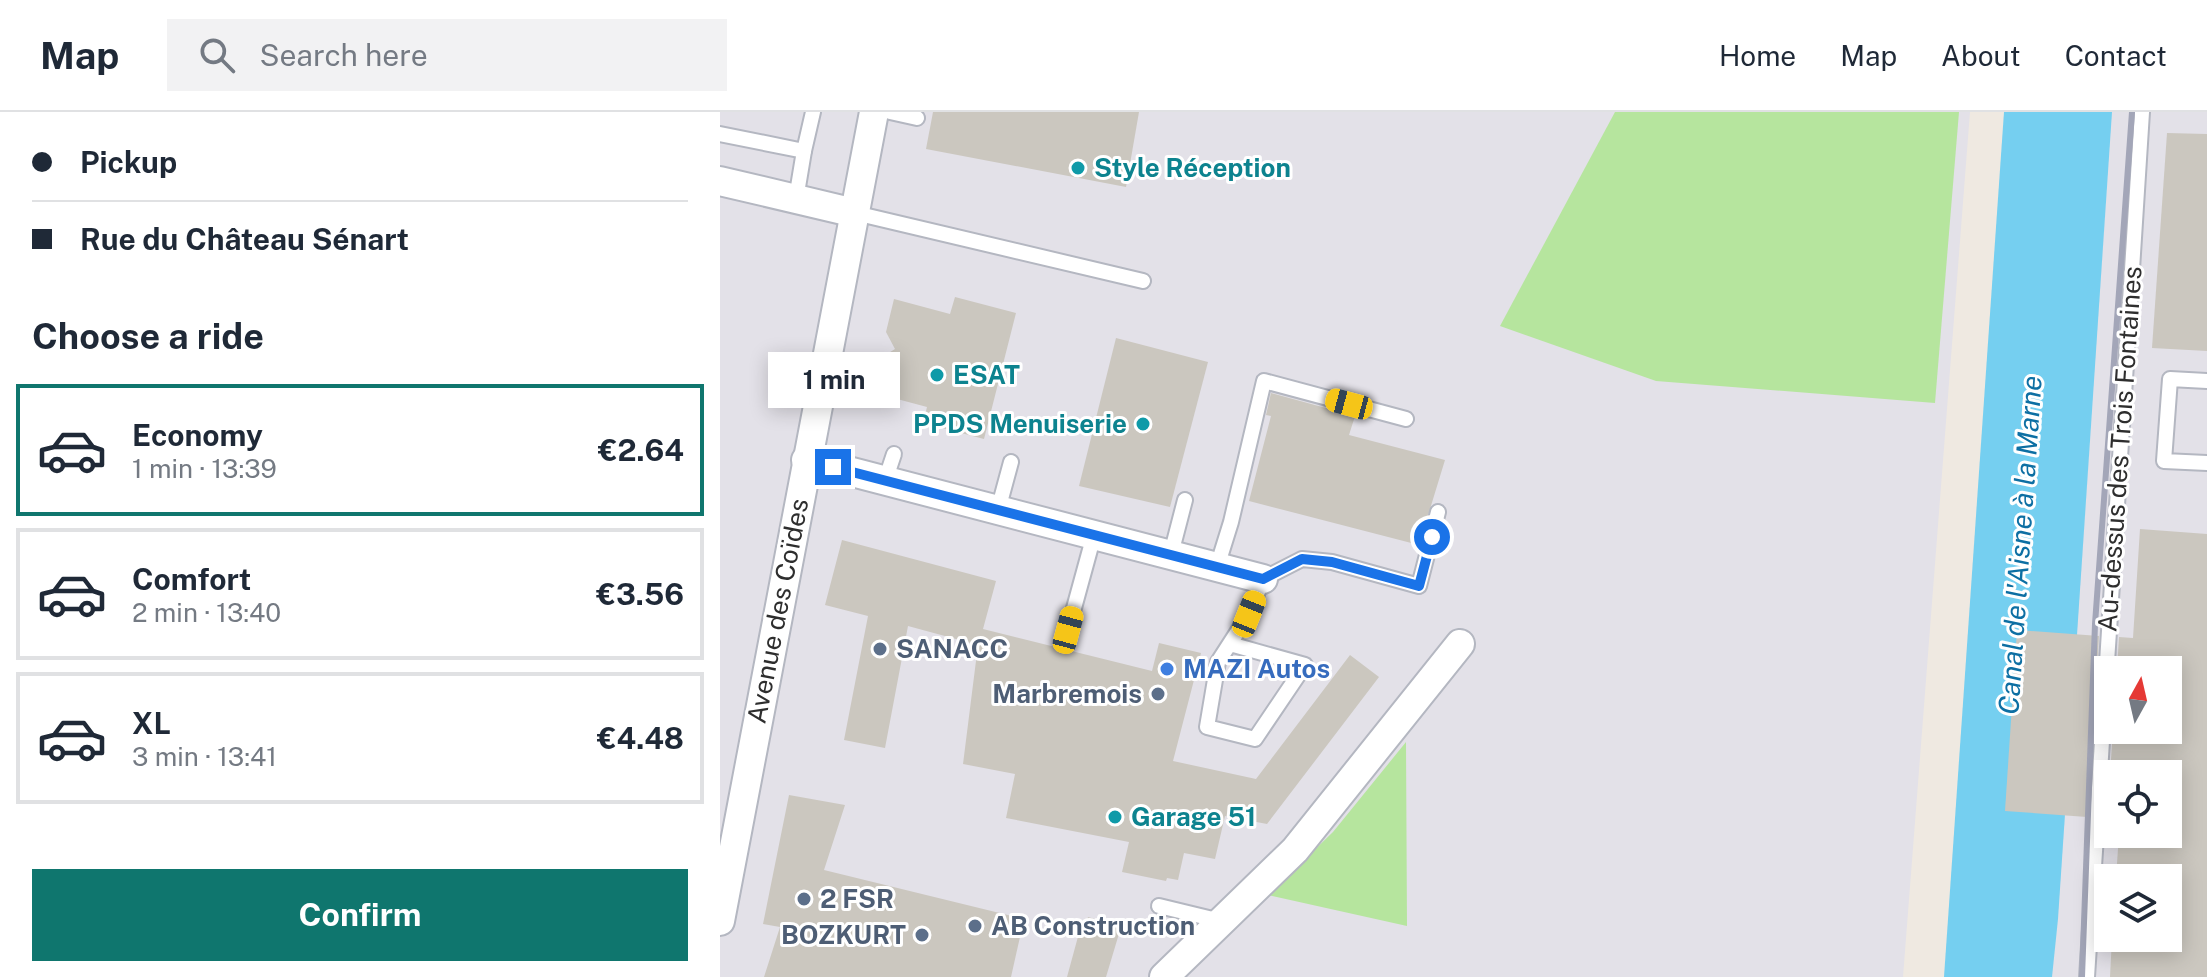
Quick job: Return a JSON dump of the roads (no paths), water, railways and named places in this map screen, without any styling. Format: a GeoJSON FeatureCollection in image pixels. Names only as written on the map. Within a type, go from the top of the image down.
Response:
{"type":"FeatureCollection","features":[{"type":"Feature","properties":{"kind":"street","name":"Avenue des Coïdes"},"geometry":{"type":"LineString","coordinates":[[720,921],[874,112]]}},
{"type":"Feature","properties":{"kind":"street"},"geometry":{"type":"LineString","coordinates":[[720,181],[855,213]]}},
{"type":"Feature","properties":{"kind":"street"},"geometry":{"type":"LineString","coordinates":[[806,460],[890,467],[998,510],[1263,579]]}},
{"type":"Feature","properties":{"kind":"street"},"geometry":{"type":"LineString","coordinates":[[1164,977],[1295,850],[1460,644]]}},
{"type":"Feature","properties":{"kind":"lane"},"geometry":{"type":"LineString","coordinates":[[796,199],[813,112]]}},
{"type":"Feature","properties":{"kind":"lane"},"geometry":{"type":"LineString","coordinates":[[890,112],[917,118]]}},
{"type":"Feature","properties":{"kind":"lane","name":"Au-dessus des Trois Fontaines"},"geometry":{"type":"LineString","coordinates":[[2087,977],[2142,112]]}},
{"type":"Feature","properties":{"kind":"lane"},"geometry":{"type":"LineString","coordinates":[[720,134],[804,151]]}},
{"type":"Feature","properties":{"kind":"lane"},"geometry":{"type":"LineString","coordinates":[[855,213],[1143,281]]}},
{"type":"Feature","properties":{"kind":"lane"},"geometry":{"type":"LineString","coordinates":[[2207,381],[2170,379],[2164,461],[2207,463]]}},
{"type":"Feature","properties":{"kind":"lane"},"geometry":{"type":"LineString","coordinates":[[1217,567],[1231,522],[1264,381],[1406,419]]}},
{"type":"Feature","properties":{"kind":"lane"},"geometry":{"type":"LineString","coordinates":[[998,510],[1011,462]]}},
{"type":"Feature","properties":{"kind":"lane"},"geometry":{"type":"LineString","coordinates":[[1171,554],[1185,500]]}},
{"type":"Feature","properties":{"kind":"lane"},"geometry":{"type":"LineString","coordinates":[[1230,644],[1305,665],[1255,739],[1207,727],[1218,662],[1249,614],[1263,579],[1302,559],[1332,562],[1419,586],[1438,512]]}},
{"type":"Feature","properties":{"kind":"lane"},"geometry":{"type":"LineString","coordinates":[[1068,630],[1094,535]]}},
{"type":"Feature","properties":{"kind":"lane"},"geometry":{"type":"LineString","coordinates":[[1159,906],[1222,921]]}},
{"type":"Feature","properties":{"kind":"water","name":"Canal de l'Aisne à la Marne"},"geometry":{"type":"Polygon","coordinates":[[[2004,112],[2112,112],[2058,919],[2052,977],[1944,977],[2004,112]]]}},
{"type":"Feature","properties":{"kind":"railway"},"geometry":{"type":"LineString","coordinates":[[2082,977],[2095,624],[2132,112]]}},
{"type":"Feature","properties":{"kind":"place","name":"Style Réception"},"geometry":{"type":"Point","coordinates":[1078,168]}},
{"type":"Feature","properties":{"kind":"place","name":"ESAT"},"geometry":{"type":"Point","coordinates":[937,375]}},
{"type":"Feature","properties":{"kind":"place","name":"PPDS Menuiserie"},"geometry":{"type":"Point","coordinates":[1143,424]}},
{"type":"Feature","properties":{"kind":"place","name":"SANACC"},"geometry":{"type":"Point","coordinates":[880,649]}},
{"type":"Feature","properties":{"kind":"place","name":"MAZI Autos"},"geometry":{"type":"Point","coordinates":[1167,669]}},
{"type":"Feature","properties":{"kind":"place","name":"Marbremois"},"geometry":{"type":"Point","coordinates":[1158,694]}},
{"type":"Feature","properties":{"kind":"place","name":"Garage 51"},"geometry":{"type":"Point","coordinates":[1115,817]}},
{"type":"Feature","properties":{"kind":"place","name":"2 FSR"},"geometry":{"type":"Point","coordinates":[804,899]}},
{"type":"Feature","properties":{"kind":"place","name":"AB Construction"},"geometry":{"type":"Point","coordinates":[975,926]}},
{"type":"Feature","properties":{"kind":"place","name":"BOZKURT"},"geometry":{"type":"Point","coordinates":[922,935]}}]}
